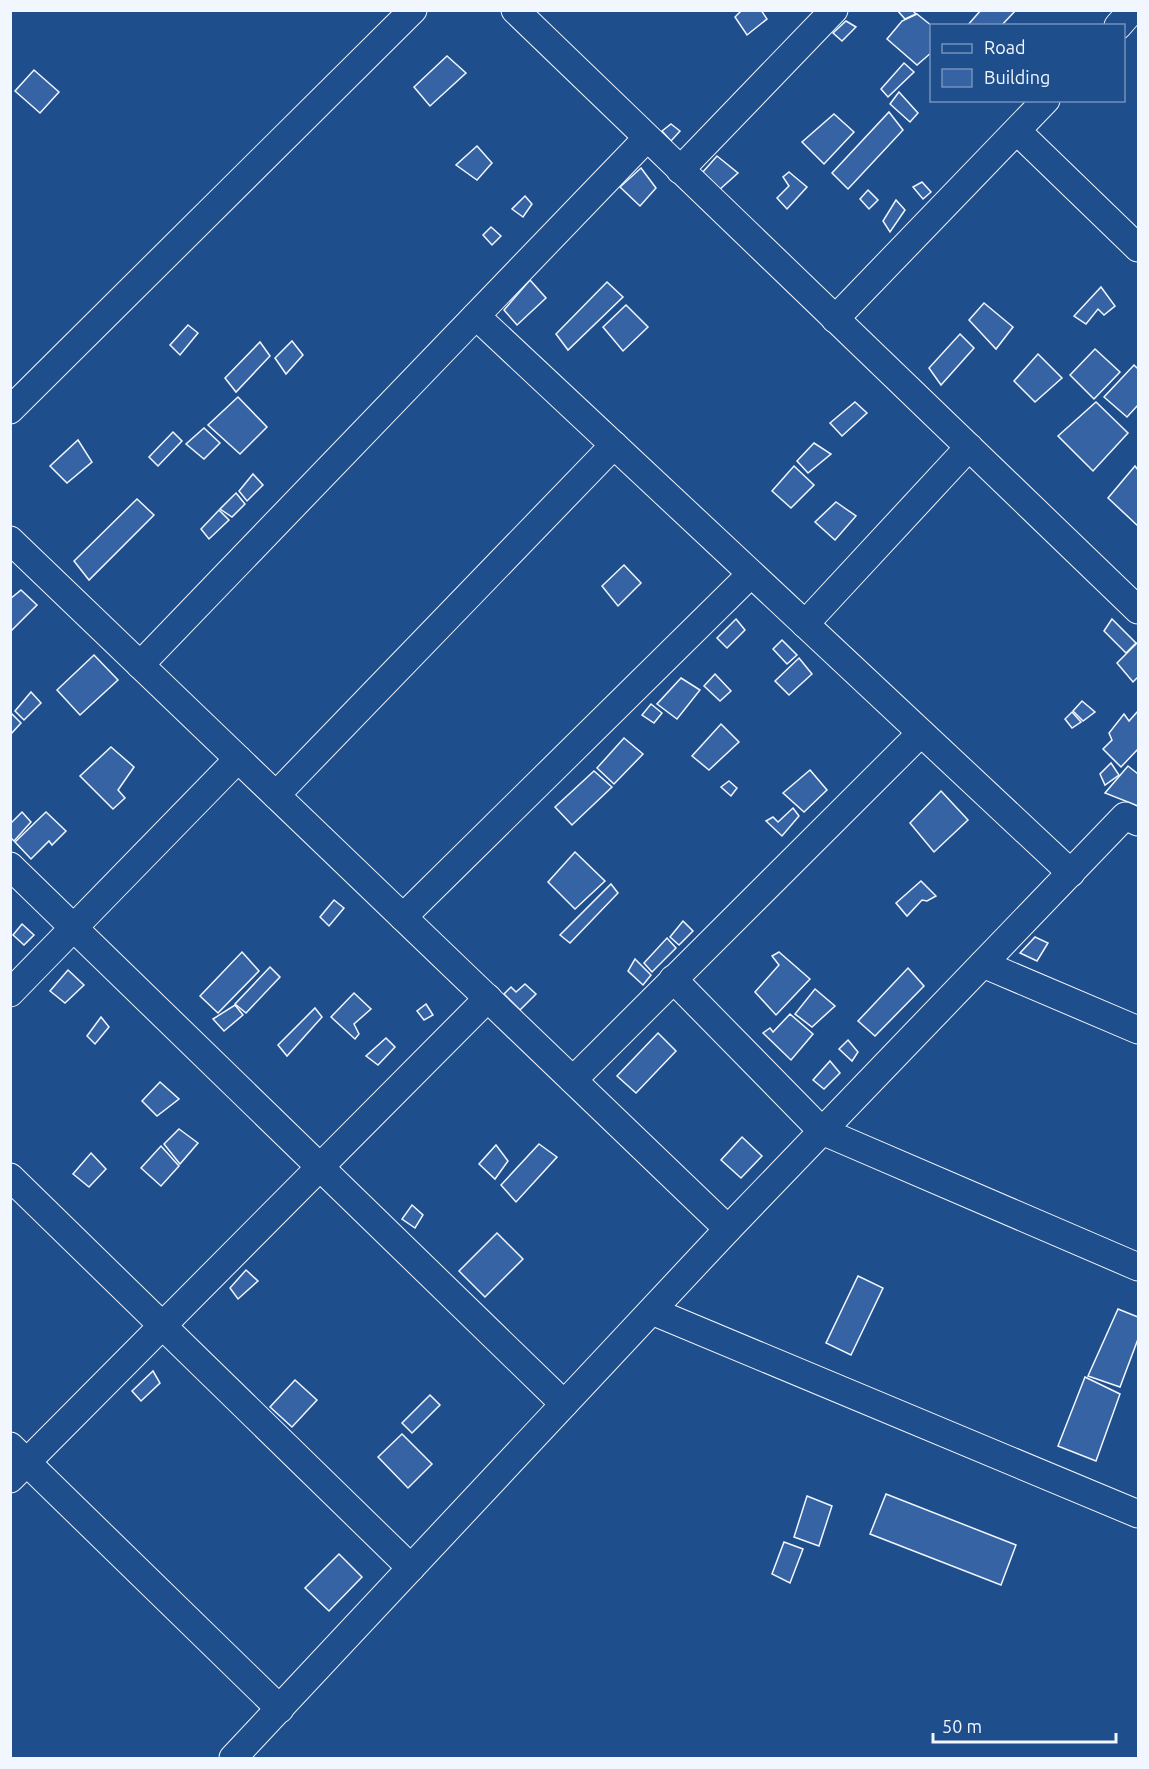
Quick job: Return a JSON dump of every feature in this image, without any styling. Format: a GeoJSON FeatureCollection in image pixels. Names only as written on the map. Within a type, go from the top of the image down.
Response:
{"type":"FeatureCollection","features":[{"type":"Feature","properties":{"kind":"street"},"geometry":{"type":"LineString","coordinates":[[10,410],[413,10]]}},
{"type":"Feature","properties":{"kind":"street"},"geometry":{"type":"LineString","coordinates":[[515,10],[1138,610]]}},
{"type":"Feature","properties":{"kind":"street"},"geometry":{"type":"LineString","coordinates":[[680,170],[834,10]]}},
{"type":"Feature","properties":{"kind":"street"},"geometry":{"type":"LineString","coordinates":[[1120,24],[1132,10]]}},
{"type":"Feature","properties":{"kind":"street"},"geometry":{"type":"LineString","coordinates":[[836,319],[1044,102]]}},
{"type":"Feature","properties":{"kind":"street"},"geometry":{"type":"LineString","coordinates":[[1017,131],[1138,248]]}},
{"type":"Feature","properties":{"kind":"street"},"geometry":{"type":"LineString","coordinates":[[140,665],[647,138]]}},
{"type":"Feature","properties":{"kind":"street"},"geometry":{"type":"LineString","coordinates":[[476,316],[1071,873]]}},
{"type":"Feature","properties":{"kind":"street"},"geometry":{"type":"LineString","coordinates":[[276,795],[614,445]]}},
{"type":"Feature","properties":{"kind":"street"},"geometry":{"type":"LineString","coordinates":[[805,624],[969,447]]}},
{"type":"Feature","properties":{"kind":"street"},"geometry":{"type":"LineString","coordinates":[[10,540],[728,1229]]}},
{"type":"Feature","properties":{"kind":"street"},"geometry":{"type":"LineString","coordinates":[[403,917],[751,574]]}},
{"type":"Feature","properties":{"kind":"street"},"geometry":{"type":"LineString","coordinates":[[573,1080],[921,733]]}},
{"type":"Feature","properties":{"kind":"street"},"geometry":{"type":"LineString","coordinates":[[10,993],[238,759]]}},
{"type":"Feature","properties":{"kind":"street"},"geometry":{"type":"LineString","coordinates":[[233,1758],[728,1229],[1125,816],[1138,822]]}},
{"type":"Feature","properties":{"kind":"street"},"geometry":{"type":"LineString","coordinates":[[10,866],[564,1404]]}},
{"type":"Feature","properties":{"kind":"street"},"geometry":{"type":"LineString","coordinates":[[983,964],[1138,1030]]}},
{"type":"Feature","properties":{"kind":"street"},"geometry":{"type":"LineString","coordinates":[[673,980],[822,1131],[1138,1267]]}},
{"type":"Feature","properties":{"kind":"street"},"geometry":{"type":"LineString","coordinates":[[280,1709],[16,1462],[163,1325],[488,998]]}},
{"type":"Feature","properties":{"kind":"street"},"geometry":{"type":"LineString","coordinates":[[10,1177],[411,1568]]}},
{"type":"Feature","properties":{"kind":"street"},"geometry":{"type":"LineString","coordinates":[[652,1311],[1138,1514]]}},
{"type":"Feature","properties":{"kind":"building"},"geometry":{"type":"Polygon","coordinates":[[[742,10],[761,10],[767,19],[747,35],[735,17],[742,10]]]}},
{"type":"Feature","properties":{"kind":"building"},"geometry":{"type":"Polygon","coordinates":[[[897,10],[912,10],[916,14],[905,19],[897,10]]]}},
{"type":"Feature","properties":{"kind":"building"},"geometry":{"type":"Polygon","coordinates":[[[981,10],[1016,10],[1003,24],[969,24],[981,10]]]}},
{"type":"Feature","properties":{"kind":"building"},"geometry":{"type":"Polygon","coordinates":[[[917,14],[930,24],[930,54],[917,65],[887,39],[902,21],[917,14]]]}},
{"type":"Feature","properties":{"kind":"building"},"geometry":{"type":"Polygon","coordinates":[[[846,21],[856,27],[842,41],[833,33],[846,21]]]}},
{"type":"Feature","properties":{"kind":"building"},"geometry":{"type":"Polygon","coordinates":[[[447,56],[466,73],[430,106],[414,87],[447,56]]]}},
{"type":"Feature","properties":{"kind":"building"},"geometry":{"type":"Polygon","coordinates":[[[904,63],[914,72],[888,97],[881,89],[904,63]]]}},
{"type":"Feature","properties":{"kind":"building"},"geometry":{"type":"Polygon","coordinates":[[[34,70],[59,92],[40,113],[15,91],[34,70]]]}},
{"type":"Feature","properties":{"kind":"building"},"geometry":{"type":"Polygon","coordinates":[[[899,92],[918,113],[910,122],[890,104],[899,92]]]}},
{"type":"Feature","properties":{"kind":"building"},"geometry":{"type":"Polygon","coordinates":[[[889,112],[903,130],[848,189],[832,173],[889,112]]]}},
{"type":"Feature","properties":{"kind":"building"},"geometry":{"type":"Polygon","coordinates":[[[834,114],[854,132],[824,164],[802,142],[834,114]]]}},
{"type":"Feature","properties":{"kind":"building"},"geometry":{"type":"Polygon","coordinates":[[[671,124],[680,131],[671,141],[662,131],[671,124]]]}},
{"type":"Feature","properties":{"kind":"building"},"geometry":{"type":"Polygon","coordinates":[[[477,146],[492,163],[477,180],[456,165],[477,146]]]}},
{"type":"Feature","properties":{"kind":"building"},"geometry":{"type":"Polygon","coordinates":[[[717,156],[738,173],[719,190],[702,173],[717,156]]]}},
{"type":"Feature","properties":{"kind":"building"},"geometry":{"type":"Polygon","coordinates":[[[641,168],[656,188],[640,206],[620,187],[641,168]]]}},
{"type":"Feature","properties":{"kind":"building"},"geometry":{"type":"Polygon","coordinates":[[[789,172],[807,187],[787,209],[777,198],[789,186],[783,177],[789,172]]]}},
{"type":"Feature","properties":{"kind":"building"},"geometry":{"type":"Polygon","coordinates":[[[922,182],[931,192],[923,199],[913,187],[922,182]]]}},
{"type":"Feature","properties":{"kind":"building"},"geometry":{"type":"Polygon","coordinates":[[[868,190],[878,200],[869,209],[860,199],[868,190]]]}},
{"type":"Feature","properties":{"kind":"building"},"geometry":{"type":"Polygon","coordinates":[[[525,196],[532,204],[523,217],[512,209],[525,196]]]}},
{"type":"Feature","properties":{"kind":"building"},"geometry":{"type":"Polygon","coordinates":[[[896,200],[905,210],[890,232],[883,221],[896,200]]]}},
{"type":"Feature","properties":{"kind":"building"},"geometry":{"type":"Polygon","coordinates":[[[491,227],[501,236],[492,245],[483,235],[491,227]]]}},
{"type":"Feature","properties":{"kind":"building"},"geometry":{"type":"Polygon","coordinates":[[[530,280],[546,298],[517,325],[504,310],[530,280]]]}},
{"type":"Feature","properties":{"kind":"building"},"geometry":{"type":"Polygon","coordinates":[[[607,282],[623,297],[568,350],[556,334],[607,282]]]}},
{"type":"Feature","properties":{"kind":"building"},"geometry":{"type":"Polygon","coordinates":[[[1101,287],[1115,306],[1104,315],[1098,309],[1086,324],[1074,316],[1101,287]]]}},
{"type":"Feature","properties":{"kind":"building"},"geometry":{"type":"Polygon","coordinates":[[[984,303],[1013,327],[996,349],[969,320],[984,303]]]}},
{"type":"Feature","properties":{"kind":"building"},"geometry":{"type":"Polygon","coordinates":[[[626,305],[648,327],[623,351],[603,327],[626,305]]]}},
{"type":"Feature","properties":{"kind":"building"},"geometry":{"type":"Polygon","coordinates":[[[188,325],[198,333],[180,355],[170,345],[188,325]]]}},
{"type":"Feature","properties":{"kind":"building"},"geometry":{"type":"Polygon","coordinates":[[[960,334],[974,348],[941,385],[929,368],[960,334]]]}},
{"type":"Feature","properties":{"kind":"building"},"geometry":{"type":"Polygon","coordinates":[[[292,341],[303,355],[286,374],[275,358],[292,341]]]}},
{"type":"Feature","properties":{"kind":"building"},"geometry":{"type":"Polygon","coordinates":[[[260,342],[270,356],[236,392],[225,378],[260,342]]]}},
{"type":"Feature","properties":{"kind":"building"},"geometry":{"type":"Polygon","coordinates":[[[1095,349],[1120,372],[1094,399],[1070,375],[1095,349]]]}},
{"type":"Feature","properties":{"kind":"building"},"geometry":{"type":"Polygon","coordinates":[[[1038,354],[1062,378],[1035,402],[1014,381],[1038,354]]]}},
{"type":"Feature","properties":{"kind":"building"},"geometry":{"type":"Polygon","coordinates":[[[1134,365],[1138,369],[1138,405],[1127,417],[1104,397],[1134,365]]]}},
{"type":"Feature","properties":{"kind":"building"},"geometry":{"type":"Polygon","coordinates":[[[238,397],[267,427],[240,454],[208,425],[238,397]]]}},
{"type":"Feature","properties":{"kind":"building"},"geometry":{"type":"Polygon","coordinates":[[[855,402],[867,413],[842,436],[830,423],[855,402]]]}},
{"type":"Feature","properties":{"kind":"building"},"geometry":{"type":"Polygon","coordinates":[[[1096,402],[1128,433],[1093,471],[1058,436],[1096,402]]]}},
{"type":"Feature","properties":{"kind":"building"},"geometry":{"type":"Polygon","coordinates":[[[204,428],[220,443],[204,459],[186,444],[204,428]]]}},
{"type":"Feature","properties":{"kind":"building"},"geometry":{"type":"Polygon","coordinates":[[[173,432],[182,441],[158,466],[149,457],[173,432]]]}},
{"type":"Feature","properties":{"kind":"building"},"geometry":{"type":"Polygon","coordinates":[[[78,440],[92,462],[67,483],[50,466],[78,440]]]}},
{"type":"Feature","properties":{"kind":"building"},"geometry":{"type":"Polygon","coordinates":[[[814,443],[831,454],[808,473],[797,461],[814,443]]]}},
{"type":"Feature","properties":{"kind":"building"},"geometry":{"type":"Polygon","coordinates":[[[794,466],[814,485],[791,508],[772,491],[794,466]]]}},
{"type":"Feature","properties":{"kind":"building"},"geometry":{"type":"Polygon","coordinates":[[[1135,466],[1138,470],[1138,526],[1108,498],[1135,466]]]}},
{"type":"Feature","properties":{"kind":"building"},"geometry":{"type":"Polygon","coordinates":[[[253,474],[263,485],[247,501],[239,491],[253,474]]]}},
{"type":"Feature","properties":{"kind":"building"},"geometry":{"type":"Polygon","coordinates":[[[236,493],[245,504],[232,517],[220,509],[236,493]]]}},
{"type":"Feature","properties":{"kind":"building"},"geometry":{"type":"Polygon","coordinates":[[[137,499],[154,515],[89,580],[74,561],[137,499]]]}},
{"type":"Feature","properties":{"kind":"building"},"geometry":{"type":"Polygon","coordinates":[[[836,502],[856,516],[835,540],[815,522],[836,502]]]}},
{"type":"Feature","properties":{"kind":"building"},"geometry":{"type":"Polygon","coordinates":[[[219,510],[229,520],[209,539],[201,529],[219,510]]]}},
{"type":"Feature","properties":{"kind":"building"},"geometry":{"type":"Polygon","coordinates":[[[624,565],[641,583],[618,606],[602,586],[624,565]]]}},
{"type":"Feature","properties":{"kind":"building"},"geometry":{"type":"Polygon","coordinates":[[[21,590],[37,605],[10,632],[10,599],[21,590]]]}},
{"type":"Feature","properties":{"kind":"building"},"geometry":{"type":"Polygon","coordinates":[[[736,619],[745,630],[727,648],[717,638],[736,619]]]}},
{"type":"Feature","properties":{"kind":"building"},"geometry":{"type":"Polygon","coordinates":[[[1112,619],[1136,643],[1126,653],[1104,631],[1112,619]]]}},
{"type":"Feature","properties":{"kind":"building"},"geometry":{"type":"Polygon","coordinates":[[[782,640],[797,655],[787,664],[773,649],[782,640]]]}},
{"type":"Feature","properties":{"kind":"building"},"geometry":{"type":"Polygon","coordinates":[[[1138,642],[1138,677],[1133,682],[1117,663],[1138,642]]]}},
{"type":"Feature","properties":{"kind":"building"},"geometry":{"type":"Polygon","coordinates":[[[94,655],[118,680],[80,715],[57,690],[94,655]]]}},
{"type":"Feature","properties":{"kind":"building"},"geometry":{"type":"Polygon","coordinates":[[[799,658],[812,674],[789,695],[775,681],[799,658]]]}},
{"type":"Feature","properties":{"kind":"building"},"geometry":{"type":"Polygon","coordinates":[[[715,674],[731,691],[720,701],[704,686],[715,674]]]}},
{"type":"Feature","properties":{"kind":"building"},"geometry":{"type":"Polygon","coordinates":[[[681,678],[700,690],[677,719],[657,704],[681,678]]]}},
{"type":"Feature","properties":{"kind":"building"},"geometry":{"type":"Polygon","coordinates":[[[31,692],[41,703],[24,720],[15,711],[31,692]]]}},
{"type":"Feature","properties":{"kind":"building"},"geometry":{"type":"Polygon","coordinates":[[[1082,701],[1095,712],[1083,721],[1073,711],[1082,701]]]}},
{"type":"Feature","properties":{"kind":"building"},"geometry":{"type":"Polygon","coordinates":[[[651,704],[662,713],[654,723],[642,715],[651,704]]]}},
{"type":"Feature","properties":{"kind":"building"},"geometry":{"type":"Polygon","coordinates":[[[1138,711],[1138,749],[1121,767],[1103,749],[1112,740],[1109,733],[1124,714],[1129,721],[1138,711]]]}},
{"type":"Feature","properties":{"kind":"building"},"geometry":{"type":"Polygon","coordinates":[[[10,712],[21,723],[10,735],[10,712]]]}},
{"type":"Feature","properties":{"kind":"building"},"geometry":{"type":"Polygon","coordinates":[[[1072,712],[1081,722],[1072,728],[1065,719],[1072,712]]]}},
{"type":"Feature","properties":{"kind":"building"},"geometry":{"type":"Polygon","coordinates":[[[721,724],[739,742],[709,770],[692,756],[721,724]]]}},
{"type":"Feature","properties":{"kind":"building"},"geometry":{"type":"Polygon","coordinates":[[[624,738],[643,754],[614,784],[597,768],[624,738]]]}},
{"type":"Feature","properties":{"kind":"building"},"geometry":{"type":"Polygon","coordinates":[[[111,747],[134,767],[118,790],[125,798],[113,809],[80,776],[111,747]]]}},
{"type":"Feature","properties":{"kind":"building"},"geometry":{"type":"Polygon","coordinates":[[[1111,763],[1119,775],[1105,785],[1100,774],[1111,763]]]}},
{"type":"Feature","properties":{"kind":"building"},"geometry":{"type":"Polygon","coordinates":[[[1128,766],[1138,774],[1138,806],[1105,793],[1128,766]]]}},
{"type":"Feature","properties":{"kind":"building"},"geometry":{"type":"Polygon","coordinates":[[[810,770],[827,790],[804,812],[783,793],[810,770]]]}},
{"type":"Feature","properties":{"kind":"building"},"geometry":{"type":"Polygon","coordinates":[[[594,771],[612,787],[572,825],[555,807],[594,771]]]}},
{"type":"Feature","properties":{"kind":"building"},"geometry":{"type":"Polygon","coordinates":[[[729,781],[737,788],[731,796],[721,787],[729,781]]]}},
{"type":"Feature","properties":{"kind":"building"},"geometry":{"type":"Polygon","coordinates":[[[941,791],[968,820],[934,852],[910,823],[941,791]]]}},
{"type":"Feature","properties":{"kind":"building"},"geometry":{"type":"Polygon","coordinates":[[[793,808],[799,816],[782,836],[766,821],[773,817],[778,822],[793,808]]]}},
{"type":"Feature","properties":{"kind":"building"},"geometry":{"type":"Polygon","coordinates":[[[22,812],[31,822],[14,841],[10,837],[10,824],[22,812]]]}},
{"type":"Feature","properties":{"kind":"building"},"geometry":{"type":"Polygon","coordinates":[[[46,812],[66,831],[52,845],[49,841],[31,859],[15,842],[46,812]]]}},
{"type":"Feature","properties":{"kind":"building"},"geometry":{"type":"Polygon","coordinates":[[[575,852],[605,881],[575,909],[548,882],[575,852]]]}},
{"type":"Feature","properties":{"kind":"building"},"geometry":{"type":"Polygon","coordinates":[[[921,881],[936,896],[927,901],[922,900],[907,916],[896,903],[921,881]]]}},
{"type":"Feature","properties":{"kind":"building"},"geometry":{"type":"Polygon","coordinates":[[[611,884],[618,893],[570,943],[560,935],[611,884]]]}},
{"type":"Feature","properties":{"kind":"building"},"geometry":{"type":"Polygon","coordinates":[[[334,900],[344,908],[329,926],[320,917],[334,900]]]}},
{"type":"Feature","properties":{"kind":"building"},"geometry":{"type":"Polygon","coordinates":[[[683,921],[693,931],[679,945],[670,937],[683,921]]]}},
{"type":"Feature","properties":{"kind":"building"},"geometry":{"type":"Polygon","coordinates":[[[22,924],[34,935],[24,945],[13,935],[22,924]]]}},
{"type":"Feature","properties":{"kind":"building"},"geometry":{"type":"Polygon","coordinates":[[[1035,937],[1048,943],[1037,961],[1020,953],[1035,937]]]}},
{"type":"Feature","properties":{"kind":"building"},"geometry":{"type":"Polygon","coordinates":[[[667,938],[676,948],[652,972],[644,963],[667,938]]]}},
{"type":"Feature","properties":{"kind":"building"},"geometry":{"type":"Polygon","coordinates":[[[242,952],[259,971],[218,1013],[200,996],[242,952]]]}},
{"type":"Feature","properties":{"kind":"building"},"geometry":{"type":"Polygon","coordinates":[[[779,952],[810,979],[776,1015],[755,992],[779,965],[772,956],[779,952]]]}},
{"type":"Feature","properties":{"kind":"building"},"geometry":{"type":"Polygon","coordinates":[[[635,959],[651,975],[643,985],[628,971],[635,959]]]}},
{"type":"Feature","properties":{"kind":"building"},"geometry":{"type":"Polygon","coordinates":[[[270,967],[280,977],[246,1013],[235,1004],[270,967]]]}},
{"type":"Feature","properties":{"kind":"building"},"geometry":{"type":"Polygon","coordinates":[[[908,968],[924,986],[875,1036],[858,1021],[908,968]]]}},
{"type":"Feature","properties":{"kind":"building"},"geometry":{"type":"Polygon","coordinates":[[[68,970],[84,985],[65,1003],[50,991],[68,970]]]}},
{"type":"Feature","properties":{"kind":"building"},"geometry":{"type":"Polygon","coordinates":[[[525,984],[536,994],[520,1010],[504,994],[511,987],[516,992],[525,984]]]}},
{"type":"Feature","properties":{"kind":"building"},"geometry":{"type":"Polygon","coordinates":[[[815,989],[835,1006],[812,1027],[795,1014],[815,989]]]}},
{"type":"Feature","properties":{"kind":"building"},"geometry":{"type":"Polygon","coordinates":[[[354,993],[371,1009],[354,1024],[359,1034],[355,1039],[331,1017],[354,993]]]}},
{"type":"Feature","properties":{"kind":"building"},"geometry":{"type":"Polygon","coordinates":[[[426,1004],[433,1015],[424,1020],[417,1011],[426,1004]]]}},
{"type":"Feature","properties":{"kind":"building"},"geometry":{"type":"Polygon","coordinates":[[[235,1005],[243,1015],[224,1031],[213,1019],[235,1005]]]}},
{"type":"Feature","properties":{"kind":"building"},"geometry":{"type":"Polygon","coordinates":[[[315,1008],[322,1017],[287,1056],[278,1045],[315,1008]]]}},
{"type":"Feature","properties":{"kind":"building"},"geometry":{"type":"Polygon","coordinates":[[[790,1014],[813,1034],[791,1060],[763,1033],[770,1028],[773,1032],[790,1014]]]}},
{"type":"Feature","properties":{"kind":"building"},"geometry":{"type":"Polygon","coordinates":[[[101,1017],[109,1027],[95,1044],[87,1036],[101,1017]]]}},
{"type":"Feature","properties":{"kind":"building"},"geometry":{"type":"Polygon","coordinates":[[[658,1033],[676,1051],[636,1093],[617,1076],[658,1033]]]}},
{"type":"Feature","properties":{"kind":"building"},"geometry":{"type":"Polygon","coordinates":[[[386,1038],[395,1047],[378,1065],[366,1056],[386,1038]]]}},
{"type":"Feature","properties":{"kind":"building"},"geometry":{"type":"Polygon","coordinates":[[[848,1040],[858,1052],[852,1061],[839,1049],[848,1040]]]}},
{"type":"Feature","properties":{"kind":"building"},"geometry":{"type":"Polygon","coordinates":[[[830,1061],[840,1073],[824,1089],[813,1080],[830,1061]]]}},
{"type":"Feature","properties":{"kind":"building"},"geometry":{"type":"Polygon","coordinates":[[[160,1082],[179,1099],[157,1116],[142,1101],[160,1082]]]}},
{"type":"Feature","properties":{"kind":"building"},"geometry":{"type":"Polygon","coordinates":[[[179,1129],[198,1143],[180,1164],[164,1144],[179,1129]]]}},
{"type":"Feature","properties":{"kind":"building"},"geometry":{"type":"Polygon","coordinates":[[[742,1137],[762,1156],[741,1178],[721,1160],[742,1137]]]}},
{"type":"Feature","properties":{"kind":"building"},"geometry":{"type":"Polygon","coordinates":[[[539,1144],[557,1157],[516,1202],[501,1185],[539,1144]]]}},
{"type":"Feature","properties":{"kind":"building"},"geometry":{"type":"Polygon","coordinates":[[[496,1145],[508,1161],[495,1179],[479,1164],[496,1145]]]}},
{"type":"Feature","properties":{"kind":"building"},"geometry":{"type":"Polygon","coordinates":[[[161,1146],[179,1166],[161,1186],[141,1168],[161,1146]]]}},
{"type":"Feature","properties":{"kind":"building"},"geometry":{"type":"Polygon","coordinates":[[[91,1153],[106,1169],[89,1187],[73,1174],[91,1153]]]}},
{"type":"Feature","properties":{"kind":"building"},"geometry":{"type":"Polygon","coordinates":[[[412,1205],[423,1215],[415,1228],[402,1219],[412,1205]]]}},
{"type":"Feature","properties":{"kind":"building"},"geometry":{"type":"Polygon","coordinates":[[[497,1233],[523,1259],[485,1297],[459,1271],[497,1233]]]}},
{"type":"Feature","properties":{"kind":"building"},"geometry":{"type":"Polygon","coordinates":[[[246,1270],[258,1281],[238,1299],[230,1288],[246,1270]]]}},
{"type":"Feature","properties":{"kind":"building"},"geometry":{"type":"Polygon","coordinates":[[[858,1276],[883,1288],[851,1355],[826,1343],[858,1276]]]}},
{"type":"Feature","properties":{"kind":"building"},"geometry":{"type":"Polygon","coordinates":[[[1118,1309],[1138,1317],[1138,1339],[1120,1387],[1088,1376],[1118,1309]]]}},
{"type":"Feature","properties":{"kind":"building"},"geometry":{"type":"Polygon","coordinates":[[[153,1371],[160,1383],[141,1401],[132,1391],[153,1371]]]}},
{"type":"Feature","properties":{"kind":"building"},"geometry":{"type":"Polygon","coordinates":[[[1085,1377],[1120,1394],[1096,1461],[1058,1446],[1085,1377]]]}},
{"type":"Feature","properties":{"kind":"building"},"geometry":{"type":"Polygon","coordinates":[[[295,1380],[317,1400],[292,1427],[270,1407],[295,1380]]]}},
{"type":"Feature","properties":{"kind":"building"},"geometry":{"type":"Polygon","coordinates":[[[430,1395],[440,1405],[412,1433],[402,1423],[430,1395]]]}},
{"type":"Feature","properties":{"kind":"building"},"geometry":{"type":"Polygon","coordinates":[[[402,1434],[432,1464],[408,1488],[378,1457],[402,1434]]]}},
{"type":"Feature","properties":{"kind":"building"},"geometry":{"type":"Polygon","coordinates":[[[886,1494],[1016,1545],[1001,1585],[870,1534],[886,1494]]]}},
{"type":"Feature","properties":{"kind":"building"},"geometry":{"type":"Polygon","coordinates":[[[807,1496],[832,1506],[819,1546],[794,1537],[807,1496]]]}},
{"type":"Feature","properties":{"kind":"building"},"geometry":{"type":"Polygon","coordinates":[[[784,1542],[803,1549],[790,1583],[772,1574],[784,1542]]]}},
{"type":"Feature","properties":{"kind":"building"},"geometry":{"type":"Polygon","coordinates":[[[339,1554],[362,1577],[329,1611],[305,1588],[339,1554]]]}}]}
